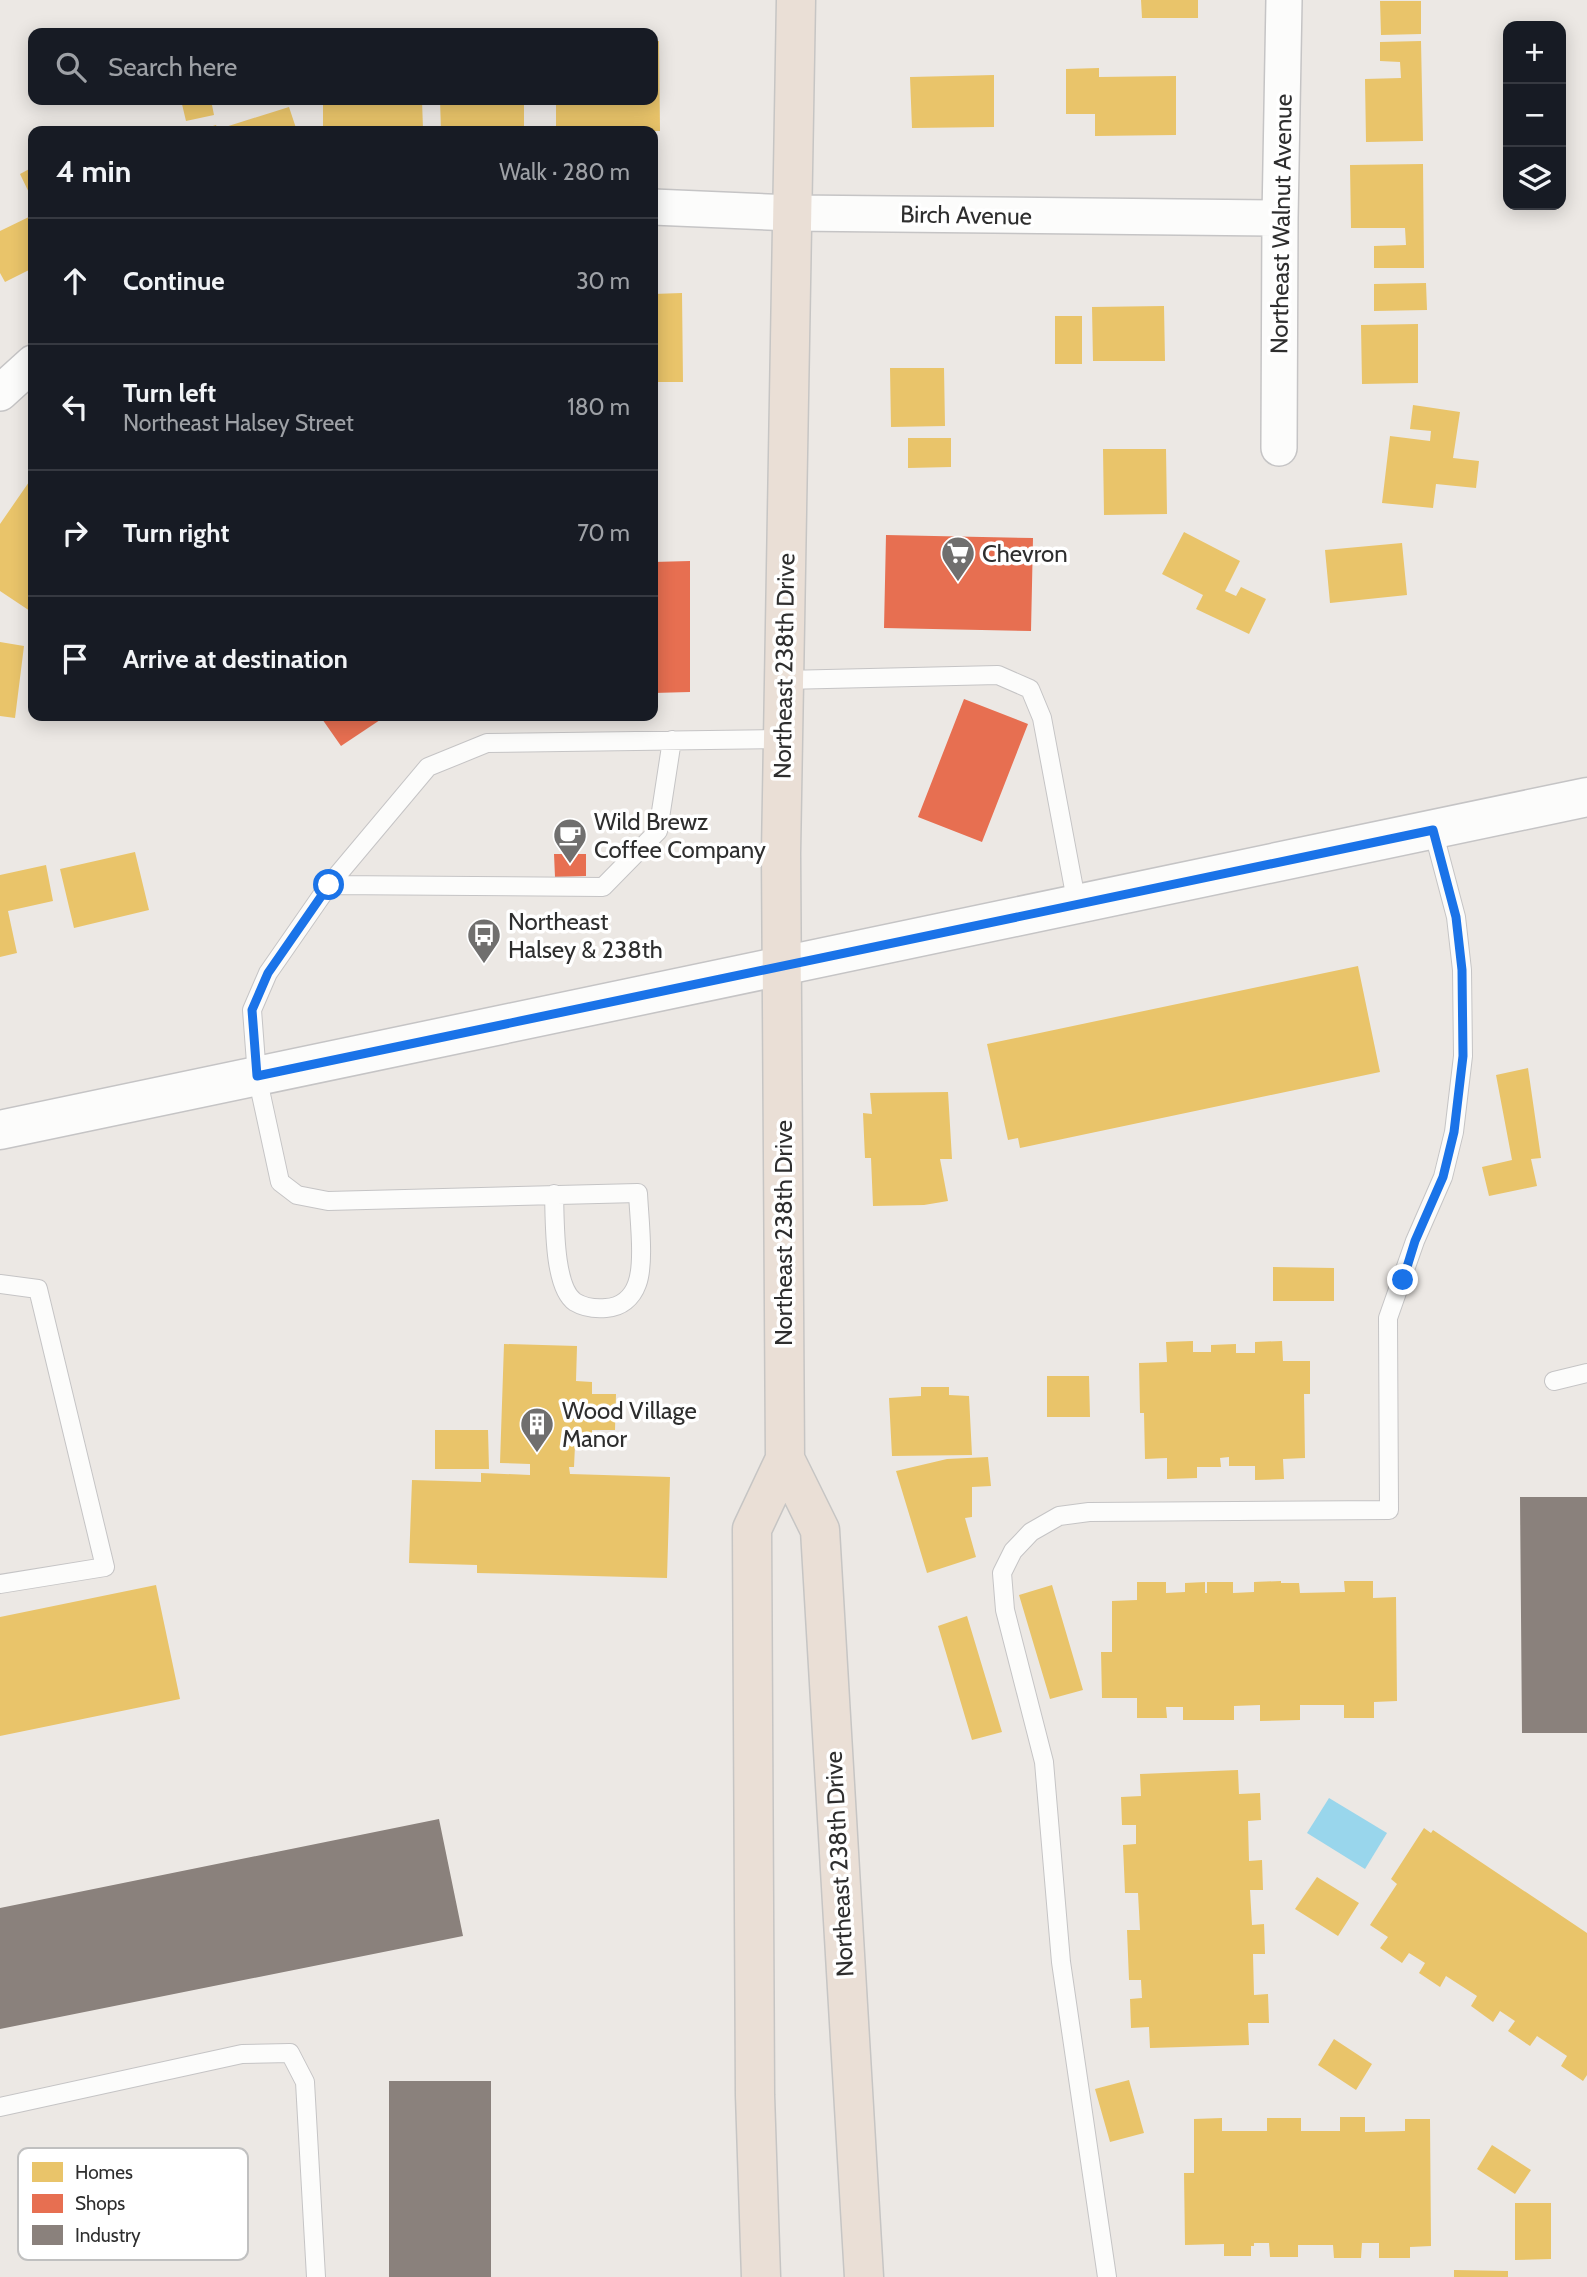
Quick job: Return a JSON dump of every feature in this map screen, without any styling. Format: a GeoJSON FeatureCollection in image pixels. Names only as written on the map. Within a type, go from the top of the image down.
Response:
{"type":"FeatureCollection","features":[{"type":"Feature","properties":{"kind":"highway","name":"Northeast 238th Drive"},"geometry":{"type":"LineString","coordinates":[[761,2277],[755,2095],[752,1529],[785,1459],[783,739],[796,0]]}},
{"type":"Feature","properties":{"kind":"highway","name":"Northeast 238th Drive"},"geometry":{"type":"LineString","coordinates":[[785,1459],[820,1530],[863,2277]]}},
{"type":"Feature","properties":{"kind":"main road"},"geometry":{"type":"LineString","coordinates":[[0,1130],[1587,797]]}},
{"type":"Feature","properties":{"kind":"street","name":"Northeast Walnut Avenue"},"geometry":{"type":"LineString","coordinates":[[1279,448],[1284,0]]}},
{"type":"Feature","properties":{"kind":"street","name":"Birch Avenue"},"geometry":{"type":"LineString","coordinates":[[658,206],[792,213],[1280,218]]}},
{"type":"Feature","properties":{"kind":"street"},"geometry":{"type":"LineString","coordinates":[[0,393],[28,368]]}},
{"type":"Feature","properties":{"kind":"lane"},"geometry":{"type":"LineString","coordinates":[[784,680],[998,675],[1030,690],[1042,718],[1077,905]]}},
{"type":"Feature","properties":{"kind":"lane"},"geometry":{"type":"LineString","coordinates":[[554,1194],[556,1251],[561,1280],[573,1301],[591,1309],[612,1308],[630,1299],[638,1282],[638,1193],[554,1194],[328,1201],[297,1195],[280,1182],[257,1076],[252,1010],[268,973],[329,885],[428,767],[487,743],[783,739]]}},
{"type":"Feature","properties":{"kind":"lane"},"geometry":{"type":"LineString","coordinates":[[329,885],[603,887],[658,831],[672,740]]}},
{"type":"Feature","properties":{"kind":"lane"},"geometry":{"type":"LineString","coordinates":[[1107,2277],[1061,1962],[1045,1762],[1006,1610],[1002,1573],[1013,1551],[1031,1532],[1059,1516],[1089,1512],[1389,1510],[1388,1318],[1415,1241],[1443,1177],[1454,1132],[1463,1056],[1462,970],[1456,917],[1433,830]]}},
{"type":"Feature","properties":{"kind":"lane"},"geometry":{"type":"LineString","coordinates":[[0,1284],[38,1289],[105,1567],[0,1584]]}},
{"type":"Feature","properties":{"kind":"lane"},"geometry":{"type":"LineString","coordinates":[[1554,1381],[1587,1373]]}},
{"type":"Feature","properties":{"kind":"lane"},"geometry":{"type":"LineString","coordinates":[[0,2107],[242,2054],[290,2053],[305,2082],[316,2277]]}},
{"type":"Feature","properties":{"kind":"water"},"geometry":{"type":"Polygon","coordinates":[[[1329,1798],[1387,1833],[1365,1869],[1307,1833],[1329,1798]]]}},
{"type":"Feature","properties":{"kind":"building: Homes"},"geometry":{"type":"Polygon","coordinates":[[[1141,0],[1198,0],[1198,18],[1142,18],[1141,0]]]}},
{"type":"Feature","properties":{"kind":"building: Homes"},"geometry":{"type":"Polygon","coordinates":[[[1380,1],[1421,1],[1421,34],[1381,35],[1380,1]]]}},
{"type":"Feature","properties":{"kind":"building: Homes"},"geometry":{"type":"Polygon","coordinates":[[[659,41],[660,131],[658,126],[556,126],[556,105],[658,105],[659,41]]]}},
{"type":"Feature","properties":{"kind":"building: Homes"},"geometry":{"type":"Polygon","coordinates":[[[1421,41],[1423,141],[1366,142],[1365,79],[1401,78],[1400,62],[1380,61],[1380,42],[1421,41]]]}},
{"type":"Feature","properties":{"kind":"building: Homes"},"geometry":{"type":"Polygon","coordinates":[[[1099,68],[1099,77],[1176,76],[1176,135],[1095,136],[1095,114],[1066,114],[1066,69],[1099,68]]]}},
{"type":"Feature","properties":{"kind":"building: Homes"},"geometry":{"type":"Polygon","coordinates":[[[994,75],[994,127],[912,128],[910,77],[994,75]]]}},
{"type":"Feature","properties":{"kind":"building: Homes"},"geometry":{"type":"Polygon","coordinates":[[[182,105],[212,105],[214,115],[186,121],[182,105]]]}},
{"type":"Feature","properties":{"kind":"building: Homes"},"geometry":{"type":"Polygon","coordinates":[[[323,105],[422,105],[423,126],[323,126],[323,105]]]}},
{"type":"Feature","properties":{"kind":"building: Homes"},"geometry":{"type":"Polygon","coordinates":[[[440,105],[524,105],[524,126],[441,126],[440,105]]]}},
{"type":"Feature","properties":{"kind":"building: Homes"},"geometry":{"type":"Polygon","coordinates":[[[289,107],[295,126],[229,126],[289,107]]]}},
{"type":"Feature","properties":{"kind":"building: Homes"},"geometry":{"type":"Polygon","coordinates":[[[1423,164],[1424,268],[1374,268],[1374,246],[1406,245],[1405,228],[1351,228],[1350,165],[1423,164]]]}},
{"type":"Feature","properties":{"kind":"building: Homes"},"geometry":{"type":"Polygon","coordinates":[[[28,170],[28,191],[20,174],[28,170]]]}},
{"type":"Feature","properties":{"kind":"building: Homes"},"geometry":{"type":"Polygon","coordinates":[[[28,217],[28,270],[5,282],[0,273],[0,231],[28,217]]]}},
{"type":"Feature","properties":{"kind":"building: Homes"},"geometry":{"type":"Polygon","coordinates":[[[1426,283],[1427,310],[1374,311],[1374,284],[1426,283]]]}},
{"type":"Feature","properties":{"kind":"building: Homes"},"geometry":{"type":"Polygon","coordinates":[[[682,293],[683,382],[658,382],[658,294],[682,293]]]}},
{"type":"Feature","properties":{"kind":"building: Homes"},"geometry":{"type":"Polygon","coordinates":[[[1164,306],[1165,361],[1093,361],[1092,307],[1164,306]]]}},
{"type":"Feature","properties":{"kind":"building: Homes"},"geometry":{"type":"Polygon","coordinates":[[[1055,316],[1082,316],[1082,364],[1055,364],[1055,316]]]}},
{"type":"Feature","properties":{"kind":"building: Homes"},"geometry":{"type":"Polygon","coordinates":[[[1418,324],[1418,383],[1362,384],[1361,325],[1418,324]]]}},
{"type":"Feature","properties":{"kind":"building: Homes"},"geometry":{"type":"Polygon","coordinates":[[[890,368],[944,368],[945,426],[891,427],[890,368]]]}},
{"type":"Feature","properties":{"kind":"building: Homes"},"geometry":{"type":"Polygon","coordinates":[[[1413,405],[1460,412],[1453,458],[1479,461],[1476,488],[1436,484],[1433,508],[1382,503],[1390,436],[1430,441],[1431,431],[1410,429],[1413,405]]]}},
{"type":"Feature","properties":{"kind":"building: Homes"},"geometry":{"type":"Polygon","coordinates":[[[908,438],[951,438],[951,467],[908,468],[908,438]]]}},
{"type":"Feature","properties":{"kind":"building: Homes"},"geometry":{"type":"Polygon","coordinates":[[[1103,449],[1166,449],[1167,514],[1104,515],[1103,449]]]}},
{"type":"Feature","properties":{"kind":"building: Homes"},"geometry":{"type":"Polygon","coordinates":[[[28,483],[28,610],[0,591],[0,524],[28,483]]]}},
{"type":"Feature","properties":{"kind":"building: Homes"},"geometry":{"type":"Polygon","coordinates":[[[1184,532],[1240,561],[1225,591],[1236,596],[1241,587],[1266,599],[1249,634],[1196,609],[1203,595],[1162,574],[1184,532]]]}},
{"type":"Feature","properties":{"kind":"building: Homes"},"geometry":{"type":"Polygon","coordinates":[[[1402,543],[1407,595],[1330,603],[1325,550],[1402,543]]]}},
{"type":"Feature","properties":{"kind":"building: Homes"},"geometry":{"type":"Polygon","coordinates":[[[0,642],[24,646],[15,718],[0,716],[0,642]]]}},
{"type":"Feature","properties":{"kind":"building: Homes"},"geometry":{"type":"Polygon","coordinates":[[[135,852],[149,910],[74,928],[60,869],[135,852]]]}},
{"type":"Feature","properties":{"kind":"building: Homes"},"geometry":{"type":"Polygon","coordinates":[[[46,865],[53,901],[8,911],[17,953],[0,957],[0,875],[46,865]]]}},
{"type":"Feature","properties":{"kind":"building: Homes"},"geometry":{"type":"Polygon","coordinates":[[[1358,966],[1380,1072],[1020,1148],[1018,1138],[1008,1140],[987,1044],[1358,966]]]}},
{"type":"Feature","properties":{"kind":"building: Homes"},"geometry":{"type":"Polygon","coordinates":[[[1528,1068],[1541,1158],[1531,1159],[1537,1186],[1489,1196],[1482,1167],[1512,1160],[1496,1075],[1528,1068]]]}},
{"type":"Feature","properties":{"kind":"building: Homes"},"geometry":{"type":"Polygon","coordinates":[[[948,1092],[952,1159],[940,1159],[948,1201],[924,1205],[873,1206],[871,1158],[865,1158],[863,1113],[872,1114],[870,1093],[948,1092]]]}},
{"type":"Feature","properties":{"kind":"building: Homes"},"geometry":{"type":"Polygon","coordinates":[[[1273,1267],[1334,1268],[1334,1301],[1273,1301],[1273,1267]]]}},
{"type":"Feature","properties":{"kind":"building: Homes"},"geometry":{"type":"Polygon","coordinates":[[[1193,1341],[1193,1352],[1211,1352],[1211,1345],[1236,1344],[1236,1353],[1255,1353],[1255,1342],[1282,1341],[1283,1361],[1310,1361],[1310,1394],[1304,1394],[1305,1458],[1283,1459],[1284,1479],[1255,1480],[1255,1466],[1229,1466],[1229,1457],[1220,1458],[1221,1467],[1197,1467],[1197,1478],[1167,1479],[1167,1458],[1145,1459],[1144,1413],[1140,1413],[1139,1363],[1167,1362],[1166,1342],[1193,1341]]]}},
{"type":"Feature","properties":{"kind":"building: Homes","name":"Wood Village Manor"},"geometry":{"type":"Polygon","coordinates":[[[504,1344],[577,1346],[576,1381],[592,1382],[592,1394],[616,1394],[615,1430],[592,1430],[592,1445],[575,1445],[574,1467],[569,1467],[570,1474],[670,1477],[667,1578],[477,1573],[477,1565],[409,1563],[412,1480],[481,1482],[481,1473],[530,1475],[530,1464],[500,1463],[504,1344]]]}},
{"type":"Feature","properties":{"kind":"building: Homes"},"geometry":{"type":"Polygon","coordinates":[[[1047,1376],[1089,1376],[1090,1417],[1047,1417],[1047,1376]]]}},
{"type":"Feature","properties":{"kind":"building: Homes"},"geometry":{"type":"Polygon","coordinates":[[[921,1387],[949,1387],[949,1395],[969,1396],[972,1455],[892,1456],[889,1398],[921,1396],[921,1387]]]}},
{"type":"Feature","properties":{"kind":"building: Homes"},"geometry":{"type":"Polygon","coordinates":[[[435,1430],[488,1430],[489,1469],[435,1469],[435,1430]]]}},
{"type":"Feature","properties":{"kind":"building: Homes"},"geometry":{"type":"Polygon","coordinates":[[[988,1457],[991,1486],[972,1487],[972,1517],[965,1518],[976,1557],[927,1573],[896,1471],[947,1459],[988,1457]]]}},
{"type":"Feature","properties":{"kind":"building: Homes"},"geometry":{"type":"Polygon","coordinates":[[[1344,1581],[1373,1581],[1373,1598],[1396,1597],[1397,1701],[1374,1702],[1374,1718],[1344,1718],[1344,1705],[1300,1705],[1300,1720],[1260,1721],[1260,1705],[1234,1706],[1234,1720],[1183,1720],[1183,1707],[1166,1707],[1167,1718],[1137,1718],[1137,1698],[1102,1698],[1101,1652],[1112,1652],[1112,1601],[1137,1600],[1137,1582],[1166,1582],[1166,1593],[1185,1592],[1185,1583],[1205,1582],[1207,1593],[1207,1582],[1233,1582],[1233,1593],[1254,1592],[1254,1582],[1299,1583],[1300,1593],[1345,1592],[1344,1581]]]}},
{"type":"Feature","properties":{"kind":"building: Homes"},"geometry":{"type":"Polygon","coordinates":[[[156,1585],[180,1699],[0,1736],[0,1617],[156,1585]]]}},
{"type":"Feature","properties":{"kind":"building: Homes"},"geometry":{"type":"Polygon","coordinates":[[[1052,1585],[1083,1690],[1050,1699],[1019,1595],[1052,1585]]]}},
{"type":"Feature","properties":{"kind":"building: Homes"},"geometry":{"type":"Polygon","coordinates":[[[967,1616],[1002,1732],[972,1740],[938,1626],[967,1616]]]}},
{"type":"Feature","properties":{"kind":"building: Homes"},"geometry":{"type":"Polygon","coordinates":[[[1238,1770],[1239,1794],[1260,1793],[1261,1820],[1248,1821],[1249,1861],[1262,1860],[1263,1890],[1250,1890],[1252,1925],[1264,1924],[1265,1954],[1253,1954],[1254,1995],[1268,1994],[1269,2023],[1248,2023],[1249,2045],[1150,2048],[1149,2027],[1131,2028],[1130,1999],[1142,1998],[1141,1980],[1129,1980],[1127,1930],[1140,1930],[1138,1893],[1125,1893],[1123,1845],[1136,1844],[1136,1825],[1122,1825],[1121,1797],[1141,1796],[1140,1774],[1238,1770]]]}},
{"type":"Feature","properties":{"kind":"building: Homes"},"geometry":{"type":"Polygon","coordinates":[[[1424,1828],[1431,1833],[1433,1830],[1587,1933],[1587,2075],[1583,2081],[1561,2066],[1567,2056],[1537,2036],[1530,2046],[1508,2031],[1515,2021],[1500,2011],[1493,2022],[1471,2006],[1477,1996],[1446,1976],[1440,1987],[1419,1973],[1425,1963],[1409,1953],[1402,1963],[1380,1948],[1388,1937],[1370,1925],[1397,1884],[1391,1879],[1424,1828]]]}},
{"type":"Feature","properties":{"kind":"building: Homes"},"geometry":{"type":"Polygon","coordinates":[[[1317,1877],[1359,1903],[1338,1936],[1295,1909],[1317,1877]]]}},
{"type":"Feature","properties":{"kind":"building: Homes"},"geometry":{"type":"Polygon","coordinates":[[[1334,2039],[1372,2064],[1356,2090],[1318,2065],[1334,2039]]]}},
{"type":"Feature","properties":{"kind":"building: Homes"},"geometry":{"type":"Polygon","coordinates":[[[1129,2080],[1144,2133],[1110,2142],[1095,2089],[1129,2080]]]}},
{"type":"Feature","properties":{"kind":"building: Homes"},"geometry":{"type":"Polygon","coordinates":[[[1340,2117],[1365,2117],[1365,2132],[1405,2131],[1405,2119],[1430,2119],[1431,2246],[1410,2247],[1410,2258],[1379,2258],[1379,2243],[1362,2243],[1361,2258],[1334,2258],[1333,2245],[1298,2245],[1298,2257],[1270,2257],[1269,2243],[1254,2243],[1254,2246],[1251,2246],[1251,2256],[1224,2256],[1224,2244],[1185,2245],[1184,2173],[1194,2173],[1194,2119],[1222,2118],[1222,2131],[1267,2131],[1267,2118],[1301,2118],[1301,2131],[1340,2131],[1340,2117]]]}},
{"type":"Feature","properties":{"kind":"building: Homes"},"geometry":{"type":"Polygon","coordinates":[[[1492,2145],[1531,2170],[1515,2194],[1477,2169],[1492,2145]]]}},
{"type":"Feature","properties":{"kind":"building: Homes"},"geometry":{"type":"Polygon","coordinates":[[[1515,2203],[1551,2203],[1551,2259],[1515,2260],[1515,2203]]]}},
{"type":"Feature","properties":{"kind":"building: Homes"},"geometry":{"type":"Polygon","coordinates":[[[1454,2270],[1508,2271],[1508,2277],[1454,2277],[1454,2270]]]}},
{"type":"Feature","properties":{"kind":"building: Shops","name":"Chevron"},"geometry":{"type":"Polygon","coordinates":[[[886,535],[1033,538],[1031,631],[884,628],[886,535]]]}},
{"type":"Feature","properties":{"kind":"building: Shops"},"geometry":{"type":"Polygon","coordinates":[[[690,561],[690,692],[658,693],[658,562],[690,561]]]}},
{"type":"Feature","properties":{"kind":"building: Shops"},"geometry":{"type":"Polygon","coordinates":[[[964,699],[1028,724],[982,842],[918,817],[964,699]]]}},
{"type":"Feature","properties":{"kind":"building: Shops"},"geometry":{"type":"Polygon","coordinates":[[[324,721],[378,721],[341,746],[324,721]]]}},
{"type":"Feature","properties":{"kind":"building: Shops","name":"Wild Brewz Coffee Company"},"geometry":{"type":"Polygon","coordinates":[[[554,854],[586,854],[586,876],[555,877],[554,854]]]}},
{"type":"Feature","properties":{"kind":"building: Industry"},"geometry":{"type":"Polygon","coordinates":[[[1520,1497],[1587,1497],[1587,1733],[1522,1733],[1520,1497]]]}},
{"type":"Feature","properties":{"kind":"building: Industry"},"geometry":{"type":"Polygon","coordinates":[[[439,1819],[463,1936],[0,2029],[0,1908],[439,1819]]]}},
{"type":"Feature","properties":{"kind":"building: Industry"},"geometry":{"type":"Polygon","coordinates":[[[389,2081],[491,2081],[491,2277],[389,2277],[389,2081]]]}},
{"type":"Feature","properties":{"kind":"place","name":"Chevron"},"geometry":{"type":"Point","coordinates":[958,583]}},
{"type":"Feature","properties":{"kind":"place","name":"Wild Brewz Coffee Company"},"geometry":{"type":"Point","coordinates":[570,865]}},
{"type":"Feature","properties":{"kind":"place","name":"Northeast Halsey & 238th"},"geometry":{"type":"Point","coordinates":[484,965]}},
{"type":"Feature","properties":{"kind":"place","name":"Wood Village Manor"},"geometry":{"type":"Point","coordinates":[537,1454]}},
{"type":"Feature","properties":{"kind":"route"},"geometry":{"type":"LineString","coordinates":[[329,885],[268,973],[252,1010],[257,1076],[1433,830],[1456,917],[1462,970],[1463,1056],[1454,1132],[1443,1177],[1415,1241],[1403,1280]]}}]}
